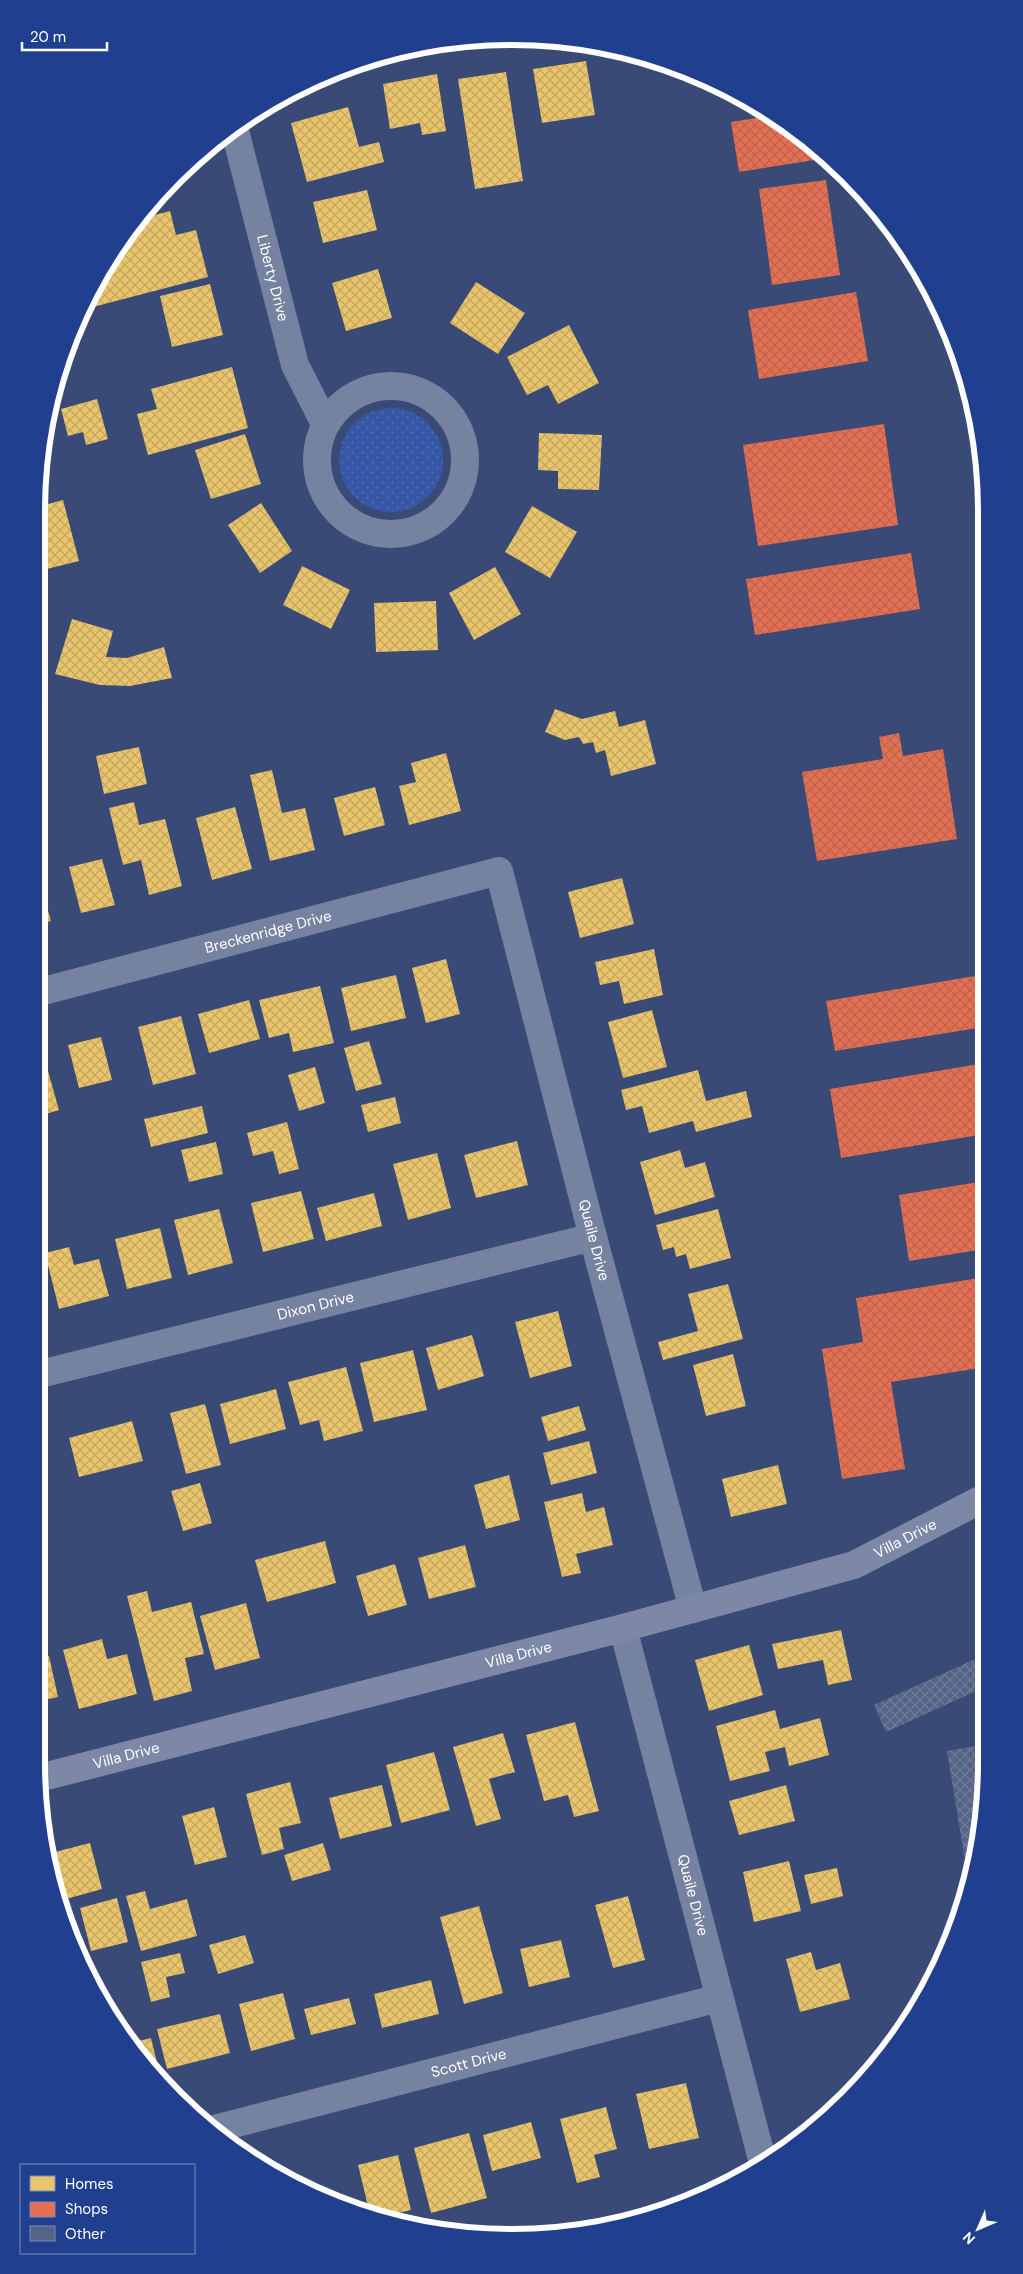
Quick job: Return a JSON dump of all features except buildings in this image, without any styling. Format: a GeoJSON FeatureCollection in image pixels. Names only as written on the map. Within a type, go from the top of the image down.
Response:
{"type":"FeatureCollection","features":[{"type":"Feature","properties":{"kind":"street","name":"Liberty Drive"},"geometry":{"type":"LineString","coordinates":[[236,135],[295,365],[325,424]]}},
{"type":"Feature","properties":{"kind":"street"},"geometry":{"type":"LineString","coordinates":[[405,386],[434,398],[456,421],[466,450],[464,482],[449,509],[424,528],[394,536],[363,530],[337,512],[321,485],[316,454],[325,424],[345,400],[373,387],[405,386]]}},
{"type":"Feature","properties":{"kind":"street","name":"Breckenridge Drive"},"geometry":{"type":"LineString","coordinates":[[45,990],[499,871]]}},
{"type":"Feature","properties":{"kind":"street","name":"Quaile Drive"},"geometry":{"type":"LineString","coordinates":[[499,871],[593,1237],[693,1609]]}},
{"type":"Feature","properties":{"kind":"street","name":"Dixon Drive"},"geometry":{"type":"LineString","coordinates":[[45,1373],[593,1237]]}},
{"type":"Feature","properties":{"kind":"street","name":"Villa Drive"},"geometry":{"type":"LineString","coordinates":[[45,1776],[623,1628],[854,1565],[978,1501]]}},
{"type":"Feature","properties":{"kind":"street","name":"Quaile Drive"},"geometry":{"type":"LineString","coordinates":[[623,1628],[761,2156]]}},
{"type":"Feature","properties":{"kind":"street","name":"Scott Drive"},"geometry":{"type":"LineString","coordinates":[[221,2127],[719,1998]]}},
{"type":"Feature","properties":{"kind":"shaded area"},"geometry":{"type":"Polygon","coordinates":[[[391,408],[411,412],[420,417],[434,431],[439,440],[443,460],[439,480],[434,489],[420,503],[411,508],[391,512],[371,508],[362,503],[348,489],[343,480],[339,460],[343,440],[348,431],[362,417],[371,412],[391,408]]]}}]}
